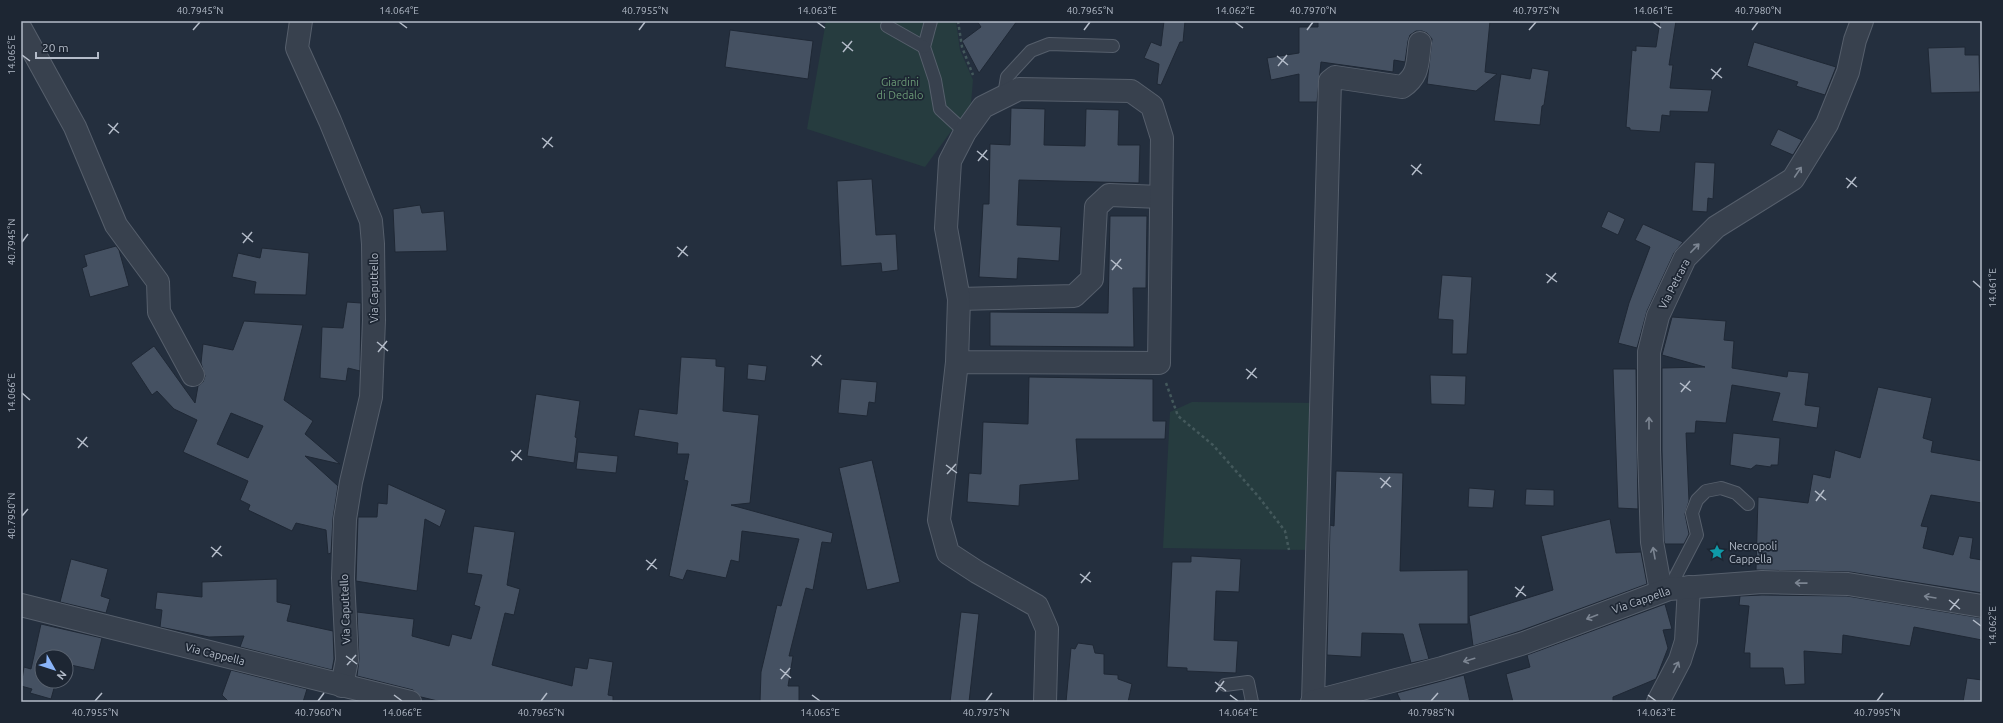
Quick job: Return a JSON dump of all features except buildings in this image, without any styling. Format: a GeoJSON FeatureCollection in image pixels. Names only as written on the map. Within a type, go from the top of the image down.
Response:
{"type":"FeatureCollection","features":[{"type":"Feature","properties":{"kind":"street","name":"Via Caputtello"},"geometry":{"type":"LineString","coordinates":[[301,21],[297,48],[330,121],[371,222],[374,244],[374,320],[371,397],[351,482],[345,519],[343,578],[347,660],[342,686]]}},
{"type":"Feature","properties":{"kind":"street","name":"Via Petrara"},"geometry":{"type":"LineString","coordinates":[[1658,702],[1680,660],[1686,641],[1673,589],[1652,542],[1649,443],[1649,352],[1658,316],[1686,258],[1716,227],[1793,179],[1827,124],[1848,72],[1855,40],[1862,21]]}},
{"type":"Feature","properties":{"kind":"street"},"geometry":{"type":"LineString","coordinates":[[21,29],[75,127],[116,224],[158,282],[159,312],[193,375]]}},
{"type":"Feature","properties":{"kind":"street"},"geometry":{"type":"LineString","coordinates":[[1313,702],[1330,81],[1335,77],[1402,87],[1411,81],[1416,74],[1420,43]]}},
{"type":"Feature","properties":{"kind":"street"},"geometry":{"type":"LineString","coordinates":[[957,362],[1159,363],[1162,138],[1152,106],[1131,91],[1019,89],[1004,95],[984,107],[965,132],[950,161],[946,228],[959,299],[957,362],[939,520],[948,553],[977,572],[1037,606],[1047,629],[1045,702]]}},
{"type":"Feature","properties":{"kind":"street"},"geometry":{"type":"LineString","coordinates":[[959,299],[1074,296],[1092,278],[1096,207],[1109,195],[1161,197]]}},
{"type":"Feature","properties":{"kind":"street","name":"Via Cappella"},"geometry":{"type":"LineString","coordinates":[[1313,702],[1442,668],[1524,643],[1673,589],[1762,582],[1848,584],[1982,606]]}},
{"type":"Feature","properties":{"kind":"street","name":"Via Cappella"},"geometry":{"type":"LineString","coordinates":[[21,605],[410,702]]}},
{"type":"Feature","properties":{"kind":"lane"},"geometry":{"type":"LineString","coordinates":[[931,21],[924,47],[935,80],[940,109],[965,132]]}},
{"type":"Feature","properties":{"kind":"lane"},"geometry":{"type":"LineString","coordinates":[[887,26],[924,47]]}},
{"type":"Feature","properties":{"kind":"lane"},"geometry":{"type":"LineString","coordinates":[[1004,95],[1007,77],[1031,51],[1049,44],[1113,46]]}},
{"type":"Feature","properties":{"kind":"lane"},"geometry":{"type":"LineString","coordinates":[[1673,589],[1696,534],[1692,513],[1697,500],[1706,491],[1722,488],[1736,493],[1748,504]]}},
{"type":"Feature","properties":{"kind":"lane"},"geometry":{"type":"LineString","coordinates":[[1225,685],[1248,682],[1252,702]]}},
{"type":"Feature","properties":{"kind":"path"},"geometry":{"type":"LineString","coordinates":[[958,21],[962,47],[973,75]]}},
{"type":"Feature","properties":{"kind":"path"},"geometry":{"type":"LineString","coordinates":[[1159,363],[1178,416],[1212,445],[1258,496],[1285,532],[1289,550]]}},
{"type":"Feature","properties":{"kind":"green space","name":"Giardini di Dedalo"},"geometry":{"type":"Polygon","coordinates":[[[826,21],[956,21],[960,50],[973,80],[971,104],[925,167],[807,129],[826,21]]]}},
{"type":"Feature","properties":{"kind":"green space"},"geometry":{"type":"Polygon","coordinates":[[[1192,402],[1322,403],[1313,550],[1163,548],[1170,412],[1192,402]]]}},
{"type":"Feature","properties":{"kind":"place","name":"Necropoli Cappella"},"geometry":{"type":"Point","coordinates":[1717,552]}}]}
